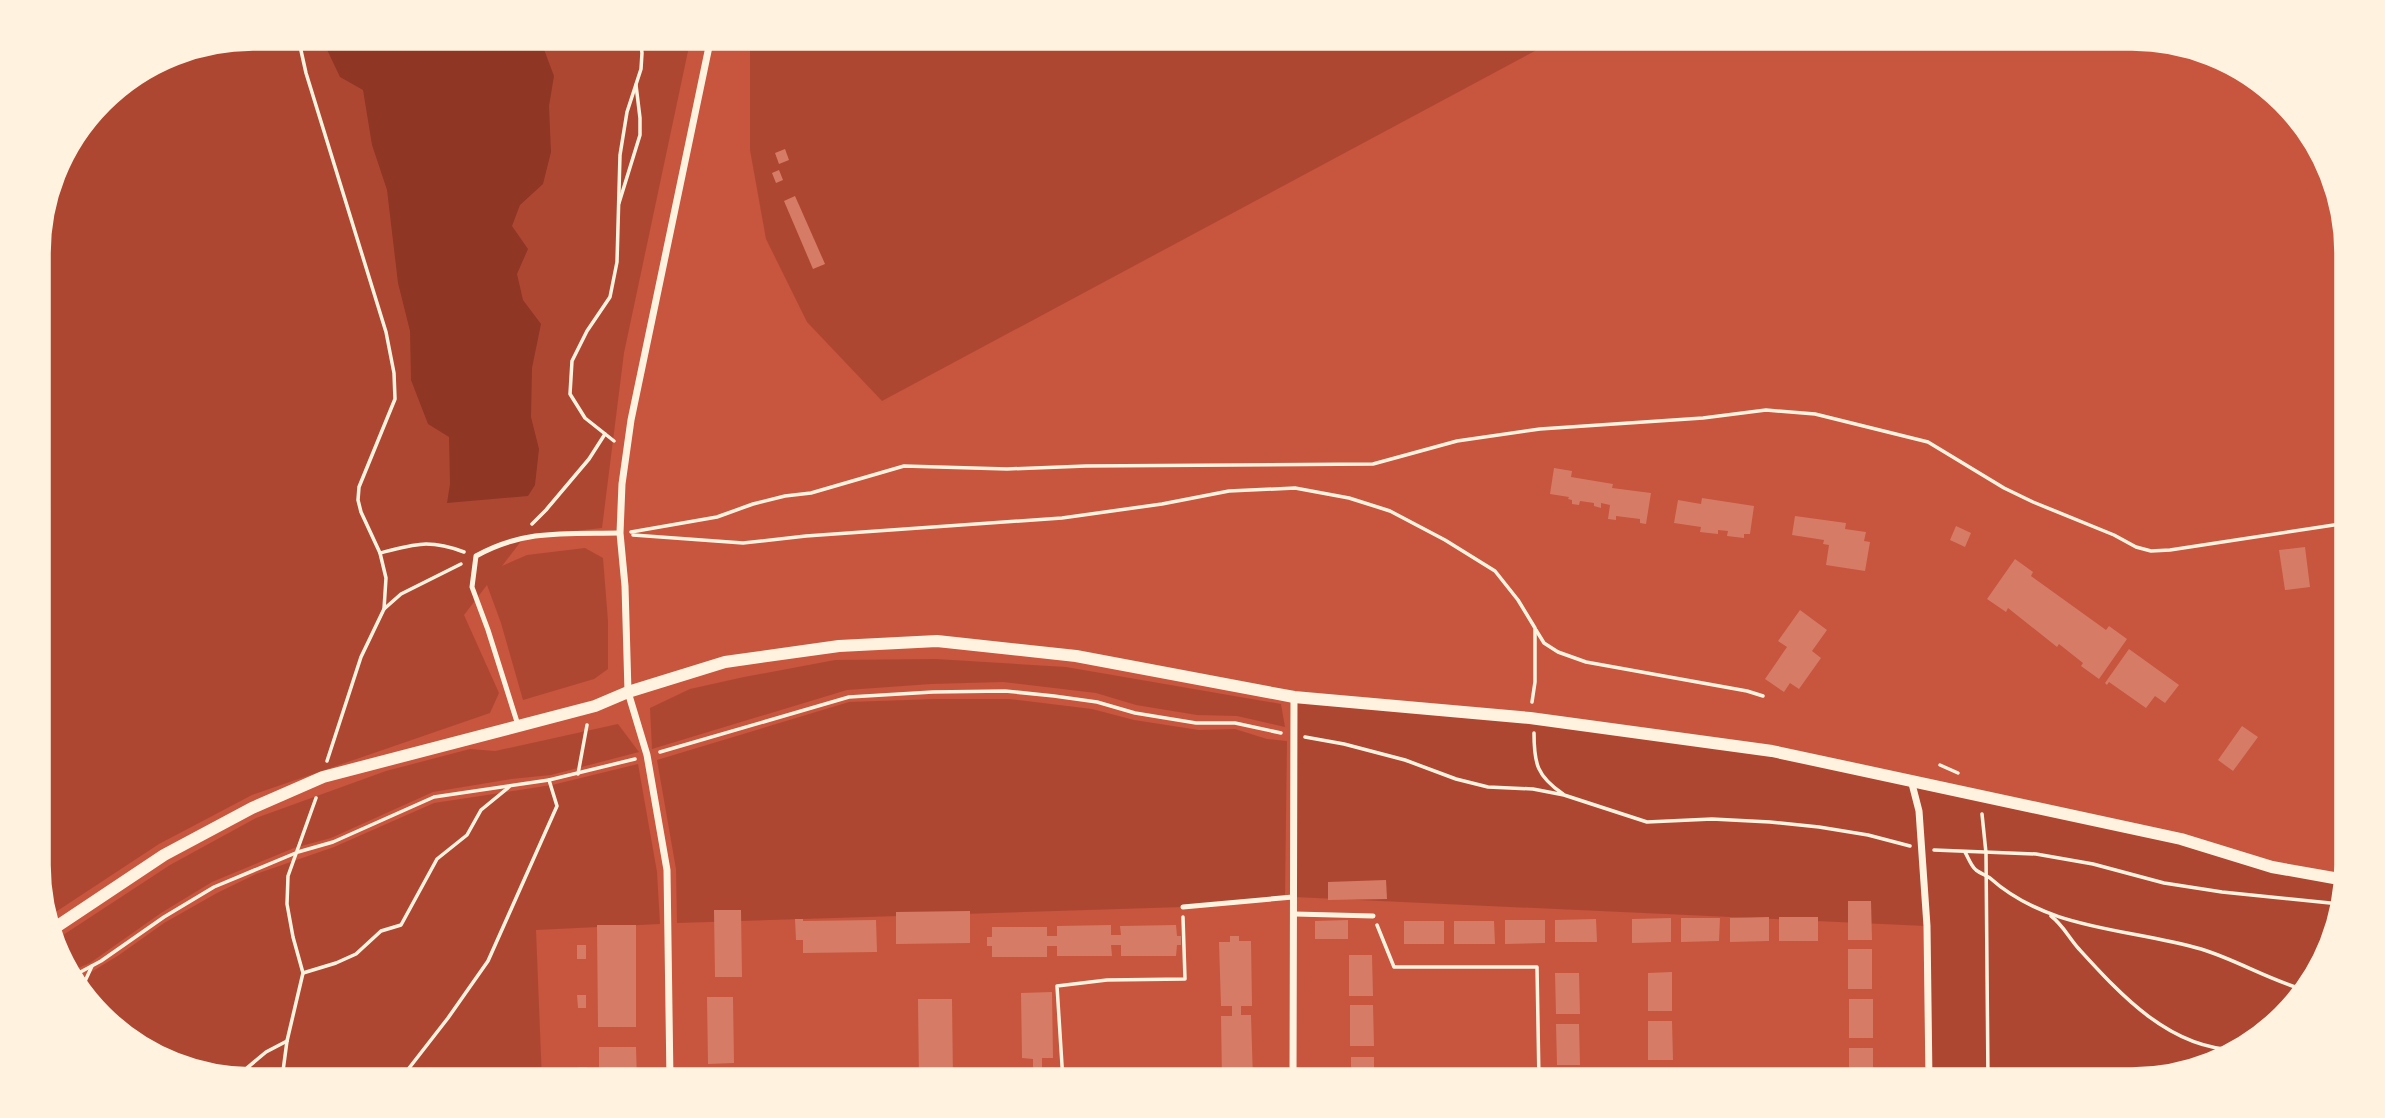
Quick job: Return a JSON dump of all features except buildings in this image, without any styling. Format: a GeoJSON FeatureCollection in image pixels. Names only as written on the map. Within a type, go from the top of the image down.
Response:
{"type":"FeatureCollection","features":[{"type":"Feature","properties":{"kind":"street"},"geometry":{"type":"LineString","coordinates":[[670,1069],[667,870],[647,755],[628,692],[625,586],[620,533],[622,484],[627,451],[658,285],[708,49]]}},
{"type":"Feature","properties":{"kind":"street"},"geometry":{"type":"LineString","coordinates":[[59,925],[164,855],[252,808],[323,777],[595,706],[628,692],[725,662],[839,646],[937,641],[1076,656],[1294,697],[1530,718],[1772,751],[2181,839],[2272,867],[2335,878]]}},
{"type":"Feature","properties":{"kind":"street"},"geometry":{"type":"LineString","coordinates":[[1293,1069],[1294,697]]}},
{"type":"Feature","properties":{"kind":"street"},"geometry":{"type":"LineString","coordinates":[[1911,780],[1919,811],[1927,926],[1929,1069]]}},
{"type":"Feature","properties":{"kind":"lane"},"geometry":{"type":"LineString","coordinates":[[518,725],[472,587],[476,556],[498,543],[542,534],[620,533]]}},
{"type":"Feature","properties":{"kind":"lane"},"geometry":{"type":"LineString","coordinates":[[1183,907],[1293,897]]}},
{"type":"Feature","properties":{"kind":"lane"},"geometry":{"type":"LineString","coordinates":[[1294,914],[1373,916]]}},
{"type":"Feature","properties":{"kind":"path"},"geometry":{"type":"LineString","coordinates":[[283,1069],[303,972],[293,937],[288,904],[288,876],[361,657],[384,609],[386,578],[380,554],[361,512],[359,487],[395,399],[394,373],[386,332],[301,49]]}},
{"type":"Feature","properties":{"kind":"path"},"geometry":{"type":"LineString","coordinates":[[627,451],[585,418],[570,394],[572,361],[587,331],[610,297],[617,262],[617,209],[624,128],[641,69],[642,49]]}},
{"type":"Feature","properties":{"kind":"path"},"geometry":{"type":"LineString","coordinates":[[617,209],[640,135],[636,83]]}},
{"type":"Feature","properties":{"kind":"path"},"geometry":{"type":"LineString","coordinates":[[620,533],[718,517],[753,504],[811,493],[904,466],[1007,469],[1373,464],[1457,441],[1540,429],[1703,418],[1766,410],[1815,414],[1928,442],[2014,493],[2115,535],[2136,547],[2151,551],[2336,525]]}},
{"type":"Feature","properties":{"kind":"path"},"geometry":{"type":"LineString","coordinates":[[511,541],[546,510],[598,448],[605,434]]}},
{"type":"Feature","properties":{"kind":"path"},"geometry":{"type":"LineString","coordinates":[[620,533],[671,540],[743,543],[1062,518],[1162,504],[1229,491],[1295,488],[1349,498],[1390,511],[1445,540],[1495,571],[1518,600],[1544,643],[1558,652],[1586,662],[1763,696]]}},
{"type":"Feature","properties":{"kind":"path"},"geometry":{"type":"LineString","coordinates":[[380,554],[418,543],[450,547],[476,556]]}},
{"type":"Feature","properties":{"kind":"path"},"geometry":{"type":"LineString","coordinates":[[384,609],[401,594],[476,556]]}},
{"type":"Feature","properties":{"kind":"path"},"geometry":{"type":"LineString","coordinates":[[1535,628],[1535,682],[1530,718],[1534,731],[1534,759],[1545,782],[1564,795]]}},
{"type":"Feature","properties":{"kind":"path"},"geometry":{"type":"LineString","coordinates":[[80,973],[214,887],[298,852],[333,842],[434,797],[578,774],[849,697],[933,692],[1005,691],[1054,696],[1097,702],[1135,713],[1184,721],[1235,723],[1344,744],[1488,787],[1533,789],[1564,795],[1647,822],[1712,820],[1794,824],[1868,835],[1921,849],[2036,854],[2093,864],[2176,885],[2332,903]]}},
{"type":"Feature","properties":{"kind":"path"},"geometry":{"type":"LineString","coordinates":[[578,774],[584,732],[595,706]]}},
{"type":"Feature","properties":{"kind":"path"},"geometry":{"type":"LineString","coordinates":[[1940,765],[1961,774]]}},
{"type":"Feature","properties":{"kind":"path"},"geometry":{"type":"LineString","coordinates":[[408,1069],[488,961],[556,806],[549,780]]}},
{"type":"Feature","properties":{"kind":"path"},"geometry":{"type":"LineString","coordinates":[[303,972],[356,954],[381,930],[401,925],[437,859],[467,835],[481,810],[510,785]]}},
{"type":"Feature","properties":{"kind":"path"},"geometry":{"type":"LineString","coordinates":[[1981,797],[1986,853],[1988,1069]]}},
{"type":"Feature","properties":{"kind":"path"},"geometry":{"type":"LineString","coordinates":[[1965,852],[1974,869],[1986,875],[2003,891],[2046,913],[2075,923],[2199,949],[2295,987]]}},
{"type":"Feature","properties":{"kind":"path"},"geometry":{"type":"LineString","coordinates":[[1062,1069],[1057,986],[1107,980],[1185,979],[1183,907]]}},
{"type":"Feature","properties":{"kind":"path"},"geometry":{"type":"LineString","coordinates":[[2046,913],[2058,922],[2085,955],[2142,1012],[2178,1036],[2209,1048],[2220,1049]]}},
{"type":"Feature","properties":{"kind":"path"},"geometry":{"type":"LineString","coordinates":[[1373,916],[1394,967],[1537,967],[1539,1069]]}},
{"type":"Feature","properties":{"kind":"path"},"geometry":{"type":"LineString","coordinates":[[85,980],[92,967]]}},
{"type":"Feature","properties":{"kind":"path"},"geometry":{"type":"LineString","coordinates":[[246,1069],[266,1052],[287,1041]]}},
{"type":"Feature","properties":{"kind":"shaded area"},"geometry":{"type":"Polygon","coordinates":[[[327,49],[544,49],[554,76],[549,106],[551,152],[543,184],[520,205],[512,226],[528,249],[517,274],[523,300],[541,324],[532,368],[531,417],[539,449],[535,485],[528,496],[447,503],[450,484],[449,437],[428,424],[411,380],[410,331],[398,283],[387,190],[372,145],[363,90],[340,77],[327,49]]]}},
{"type":"Feature","properties":{"kind":"shaded area"},"geometry":{"type":"Polygon","coordinates":[[[688,49],[624,353],[602,528],[525,536],[502,566],[527,555],[585,548],[603,558],[608,621],[608,669],[594,679],[523,700],[487,585],[464,615],[499,693],[490,713],[252,795],[159,844],[55,912],[49,865],[49,240],[56,200],[76,151],[91,129],[118,100],[151,76],[187,60],[226,51],[688,49]]]}},
{"type":"Feature","properties":{"kind":"shaded area"},"geometry":{"type":"Polygon","coordinates":[[[750,49],[1539,49],[882,401],[807,322],[766,239],[750,150],[750,49]]]}},
{"type":"Feature","properties":{"kind":"shaded area"},"geometry":{"type":"Polygon","coordinates":[[[936,659],[1066,667],[1281,704],[1285,727],[1237,716],[1197,715],[1136,705],[1096,693],[1003,682],[931,684],[847,690],[652,749],[650,708],[690,689],[835,660],[936,659]]]}},
{"type":"Feature","properties":{"kind":"shaded area"},"geometry":{"type":"Polygon","coordinates":[[[1294,697],[1772,751],[2335,878],[2325,931],[2309,967],[2285,1000],[2245,1035],[2222,1048],[2198,1058],[2145,1069],[1929,1069],[1926,926],[1294,897],[1294,697]]]}},
{"type":"Feature","properties":{"kind":"shaded area"},"geometry":{"type":"Polygon","coordinates":[[[1009,699],[1092,709],[1134,720],[1199,730],[1235,729],[1267,739],[1287,741],[1285,898],[1183,907],[677,923],[676,869],[657,760],[849,702],[1009,699]]]}},
{"type":"Feature","properties":{"kind":"shaded area"},"geometry":{"type":"Polygon","coordinates":[[[618,724],[639,752],[551,775],[433,792],[331,838],[294,848],[212,882],[161,913],[90,963],[76,967],[62,936],[170,865],[256,818],[386,771],[470,749],[495,751],[618,724]]]}},
{"type":"Feature","properties":{"kind":"shaded area"},"geometry":{"type":"Polygon","coordinates":[[[638,764],[657,872],[660,924],[536,930],[542,1069],[240,1069],[213,1065],[151,1042],[109,1009],[83,977],[164,923],[256,874],[334,847],[434,803],[552,785],[638,764]]]}}]}
